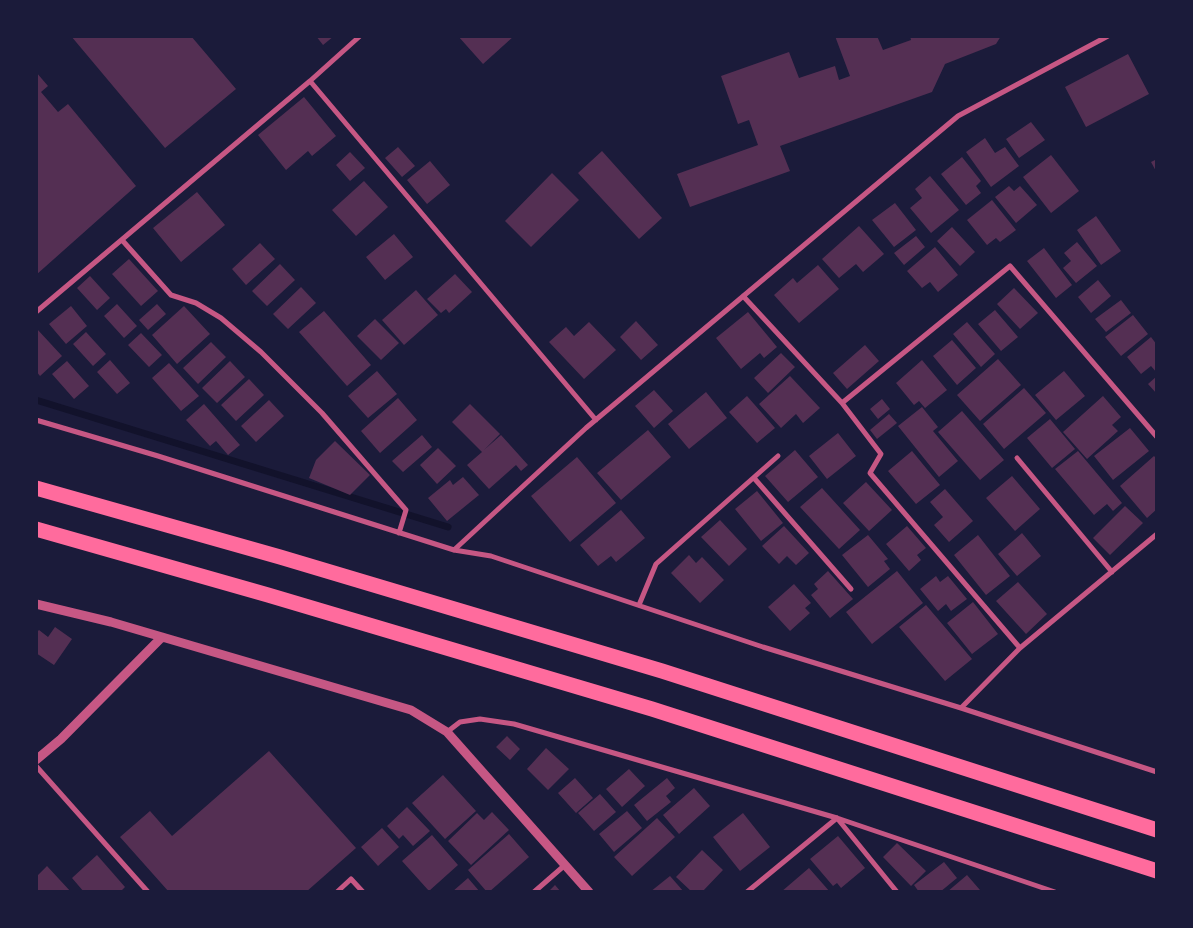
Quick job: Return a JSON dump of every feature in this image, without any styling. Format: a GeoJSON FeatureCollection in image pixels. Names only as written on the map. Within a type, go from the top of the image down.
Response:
{"type":"FeatureCollection","features":[{"type":"Feature","properties":{"kind":"highway"},"geometry":{"type":"LineString","coordinates":[[36,488],[280,557],[662,671],[1157,830]]}},
{"type":"Feature","properties":{"kind":"highway"},"geometry":{"type":"LineString","coordinates":[[36,529],[268,595],[652,709],[1157,871]]}},
{"type":"Feature","properties":{"kind":"street"},"geometry":{"type":"LineString","coordinates":[[36,312],[310,81],[360,36]]}},
{"type":"Feature","properties":{"kind":"street"},"geometry":{"type":"LineString","coordinates":[[454,550],[596,420],[958,116],[1108,36]]}},
{"type":"Feature","properties":{"kind":"street"},"geometry":{"type":"LineString","coordinates":[[310,81],[596,420]]}},
{"type":"Feature","properties":{"kind":"street"},"geometry":{"type":"LineString","coordinates":[[122,240],[171,295],[196,303],[221,318],[260,352],[322,412],[406,510],[399,533]]}},
{"type":"Feature","properties":{"kind":"street"},"geometry":{"type":"LineString","coordinates":[[842,403],[1010,266],[1157,437]]}},
{"type":"Feature","properties":{"kind":"street"},"geometry":{"type":"LineString","coordinates":[[744,296],[842,403],[881,454],[870,473],[1020,648]]}},
{"type":"Feature","properties":{"kind":"street"},"geometry":{"type":"LineString","coordinates":[[36,420],[158,456],[454,550],[491,556],[773,650],[961,708],[1157,772]]}},
{"type":"Feature","properties":{"kind":"street"},"geometry":{"type":"LineString","coordinates":[[639,605],[656,564],[778,456]]}},
{"type":"Feature","properties":{"kind":"street"},"geometry":{"type":"LineString","coordinates":[[1017,458],[1112,572]]}},
{"type":"Feature","properties":{"kind":"street"},"geometry":{"type":"LineString","coordinates":[[754,478],[851,588]]}},
{"type":"Feature","properties":{"kind":"street"},"geometry":{"type":"LineString","coordinates":[[961,708],[1020,648],[1157,534]]}},
{"type":"Feature","properties":{"kind":"street"},"geometry":{"type":"LineString","coordinates":[[36,604],[162,637],[410,710],[447,732],[589,892]]}},
{"type":"Feature","properties":{"kind":"street"},"geometry":{"type":"LineString","coordinates":[[36,760],[60,739],[162,637]]}},
{"type":"Feature","properties":{"kind":"street"},"geometry":{"type":"LineString","coordinates":[[447,732],[460,722],[480,719],[514,724],[836,818],[1055,892]]}},
{"type":"Feature","properties":{"kind":"street"},"geometry":{"type":"LineString","coordinates":[[36,766],[148,892]]}},
{"type":"Feature","properties":{"kind":"street"},"geometry":{"type":"LineString","coordinates":[[746,892],[836,818]]}},
{"type":"Feature","properties":{"kind":"street"},"geometry":{"type":"LineString","coordinates":[[836,818],[896,892]]}},
{"type":"Feature","properties":{"kind":"street"},"geometry":{"type":"LineString","coordinates":[[534,892],[565,865]]}},
{"type":"Feature","properties":{"kind":"street"},"geometry":{"type":"LineString","coordinates":[[337,892],[352,879],[363,892]]}},
{"type":"Feature","properties":{"kind":"building"},"geometry":{"type":"Polygon","coordinates":[[[71,36],[191,36],[236,89],[165,148],[71,36]]]}},
{"type":"Feature","properties":{"kind":"building"},"geometry":{"type":"Polygon","coordinates":[[[316,36],[334,36],[323,45],[316,36]]]}},
{"type":"Feature","properties":{"kind":"building"},"geometry":{"type":"Polygon","coordinates":[[[458,36],[514,36],[483,64],[458,36]]]}},
{"type":"Feature","properties":{"kind":"building"},"geometry":{"type":"Polygon","coordinates":[[[835,36],[877,36],[883,50],[911,40],[910,36],[1001,36],[996,44],[945,64],[932,92],[780,146],[790,171],[690,207],[677,174],[758,145],[749,120],[738,124],[721,76],[789,52],[799,78],[835,66],[839,80],[850,76],[835,36]]]}},
{"type":"Feature","properties":{"kind":"building"},"geometry":{"type":"Polygon","coordinates":[[[1128,54],[1149,94],[1086,127],[1065,87],[1128,54]]]}},
{"type":"Feature","properties":{"kind":"building"},"geometry":{"type":"Polygon","coordinates":[[[36,72],[48,86],[41,92],[58,112],[68,104],[136,186],[36,275],[36,72]]]}},
{"type":"Feature","properties":{"kind":"building"},"geometry":{"type":"Polygon","coordinates":[[[304,97],[336,136],[312,156],[308,151],[286,170],[258,135],[304,97]]]}},
{"type":"Feature","properties":{"kind":"building"},"geometry":{"type":"Polygon","coordinates":[[[1031,122],[1045,140],[1019,158],[1006,139],[1031,122]]]}},
{"type":"Feature","properties":{"kind":"building"},"geometry":{"type":"Polygon","coordinates":[[[985,138],[995,153],[1005,147],[1019,166],[991,187],[966,152],[985,138]]]}},
{"type":"Feature","properties":{"kind":"building"},"geometry":{"type":"Polygon","coordinates":[[[398,147],[415,166],[402,177],[385,158],[398,147]]]}},
{"type":"Feature","properties":{"kind":"building"},"geometry":{"type":"Polygon","coordinates":[[[602,151],[662,218],[639,239],[578,173],[602,151]]]}},
{"type":"Feature","properties":{"kind":"building"},"geometry":{"type":"Polygon","coordinates":[[[350,152],[365,168],[350,181],[336,165],[350,152]]]}},
{"type":"Feature","properties":{"kind":"building"},"geometry":{"type":"Polygon","coordinates":[[[1051,155],[1079,191],[1051,213],[1023,177],[1051,155]]]}},
{"type":"Feature","properties":{"kind":"building"},"geometry":{"type":"Polygon","coordinates":[[[962,157],[981,181],[976,186],[981,193],[966,205],[941,174],[962,157]]]}},
{"type":"Feature","properties":{"kind":"building"},"geometry":{"type":"Polygon","coordinates":[[[1157,159],[1157,173],[1151,162],[1157,159]]]}},
{"type":"Feature","properties":{"kind":"building"},"geometry":{"type":"Polygon","coordinates":[[[430,161],[450,185],[427,204],[407,180],[430,161]]]}},
{"type":"Feature","properties":{"kind":"building"},"geometry":{"type":"Polygon","coordinates":[[[552,173],[579,200],[531,247],[505,221],[552,173]]]}},
{"type":"Feature","properties":{"kind":"building"},"geometry":{"type":"Polygon","coordinates":[[[930,176],[959,210],[931,233],[910,208],[922,198],[915,189],[930,176]]]}},
{"type":"Feature","properties":{"kind":"building"},"geometry":{"type":"Polygon","coordinates":[[[364,181],[388,207],[356,236],[332,210],[364,181]]]}},
{"type":"Feature","properties":{"kind":"building"},"geometry":{"type":"Polygon","coordinates":[[[1009,186],[1014,191],[1020,186],[1037,205],[1016,223],[995,197],[1009,186]]]}},
{"type":"Feature","properties":{"kind":"building"},"geometry":{"type":"Polygon","coordinates":[[[197,192],[225,225],[181,262],[153,228],[197,192]]]}},
{"type":"Feature","properties":{"kind":"building"},"geometry":{"type":"Polygon","coordinates":[[[992,200],[1016,230],[1000,242],[996,238],[987,245],[967,220],[992,200]]]}},
{"type":"Feature","properties":{"kind":"building"},"geometry":{"type":"Polygon","coordinates":[[[895,203],[916,230],[894,247],[872,220],[895,203]]]}},
{"type":"Feature","properties":{"kind":"building"},"geometry":{"type":"Polygon","coordinates":[[[1096,216],[1121,251],[1101,265],[1077,230],[1096,216]]]}},
{"type":"Feature","properties":{"kind":"building"},"geometry":{"type":"Polygon","coordinates":[[[859,226],[884,254],[863,272],[856,264],[839,278],[822,259],[859,226]]]}},
{"type":"Feature","properties":{"kind":"building"},"geometry":{"type":"Polygon","coordinates":[[[952,227],[975,252],[960,266],[937,241],[952,227]]]}},
{"type":"Feature","properties":{"kind":"building"},"geometry":{"type":"Polygon","coordinates":[[[394,234],[413,257],[385,280],[366,257],[394,234]]]}},
{"type":"Feature","properties":{"kind":"building"},"geometry":{"type":"Polygon","coordinates":[[[916,236],[925,247],[904,265],[894,253],[916,236]]]}},
{"type":"Feature","properties":{"kind":"building"},"geometry":{"type":"Polygon","coordinates":[[[1077,242],[1097,266],[1076,283],[1063,268],[1071,261],[1064,253],[1077,242]]]}},
{"type":"Feature","properties":{"kind":"building"},"geometry":{"type":"Polygon","coordinates":[[[260,243],[275,259],[246,285],[232,269],[260,243]]]}},
{"type":"Feature","properties":{"kind":"building"},"geometry":{"type":"Polygon","coordinates":[[[935,247],[958,275],[938,292],[930,282],[922,288],[907,271],[935,247]]]}},
{"type":"Feature","properties":{"kind":"building"},"geometry":{"type":"Polygon","coordinates":[[[1044,248],[1072,285],[1056,298],[1027,261],[1044,248]]]}},
{"type":"Feature","properties":{"kind":"building"},"geometry":{"type":"Polygon","coordinates":[[[129,259],[158,291],[141,306],[112,274],[129,259]]]}},
{"type":"Feature","properties":{"kind":"building"},"geometry":{"type":"Polygon","coordinates":[[[280,264],[295,280],[267,306],[252,291],[280,264]]]}},
{"type":"Feature","properties":{"kind":"building"},"geometry":{"type":"Polygon","coordinates":[[[818,265],[839,289],[799,323],[774,295],[793,278],[797,283],[818,265]]]}},
{"type":"Feature","properties":{"kind":"building"},"geometry":{"type":"Polygon","coordinates":[[[455,274],[472,292],[449,313],[446,309],[441,313],[427,299],[455,274]]]}},
{"type":"Feature","properties":{"kind":"building"},"geometry":{"type":"Polygon","coordinates":[[[90,276],[110,298],[97,310],[77,288],[90,276]]]}},
{"type":"Feature","properties":{"kind":"building"},"geometry":{"type":"Polygon","coordinates":[[[1098,280],[1111,296],[1091,313],[1078,297],[1098,280]]]}},
{"type":"Feature","properties":{"kind":"building"},"geometry":{"type":"Polygon","coordinates":[[[301,287],[316,303],[288,329],[273,314],[301,287]]]}},
{"type":"Feature","properties":{"kind":"building"},"geometry":{"type":"Polygon","coordinates":[[[1014,288],[1038,313],[1020,329],[997,304],[1014,288]]]}},
{"type":"Feature","properties":{"kind":"building"},"geometry":{"type":"Polygon","coordinates":[[[416,290],[438,315],[404,345],[382,320],[416,290]]]}},
{"type":"Feature","properties":{"kind":"building"},"geometry":{"type":"Polygon","coordinates":[[[1121,300],[1131,313],[1106,332],[1095,319],[1121,300]]]}},
{"type":"Feature","properties":{"kind":"building"},"geometry":{"type":"Polygon","coordinates":[[[117,304],[137,326],[124,338],[104,316],[117,304]]]}},
{"type":"Feature","properties":{"kind":"building"},"geometry":{"type":"Polygon","coordinates":[[[157,304],[166,314],[148,330],[139,320],[157,304]]]}},
{"type":"Feature","properties":{"kind":"building"},"geometry":{"type":"Polygon","coordinates":[[[71,306],[87,326],[66,344],[49,324],[71,306]]]}},
{"type":"Feature","properties":{"kind":"building"},"geometry":{"type":"Polygon","coordinates":[[[184,306],[210,334],[177,364],[152,335],[184,306]]]}},
{"type":"Feature","properties":{"kind":"building"},"geometry":{"type":"Polygon","coordinates":[[[995,310],[1018,337],[1001,351],[978,324],[995,310]]]}},
{"type":"Feature","properties":{"kind":"building"},"geometry":{"type":"Polygon","coordinates":[[[324,311],[371,365],[347,386],[299,332],[324,311]]]}},
{"type":"Feature","properties":{"kind":"building"},"geometry":{"type":"Polygon","coordinates":[[[748,312],[777,347],[764,358],[760,353],[741,369],[716,338],[748,312]]]}},
{"type":"Feature","properties":{"kind":"building"},"geometry":{"type":"Polygon","coordinates":[[[1133,315],[1148,334],[1121,356],[1105,337],[1133,315]]]}},
{"type":"Feature","properties":{"kind":"building"},"geometry":{"type":"Polygon","coordinates":[[[375,319],[399,343],[381,360],[357,336],[375,319]]]}},
{"type":"Feature","properties":{"kind":"building"},"geometry":{"type":"Polygon","coordinates":[[[636,321],[658,345],[641,360],[620,337],[636,321]]]}},
{"type":"Feature","properties":{"kind":"building"},"geometry":{"type":"Polygon","coordinates":[[[589,322],[616,350],[584,379],[549,342],[566,327],[574,336],[589,322]]]}},
{"type":"Feature","properties":{"kind":"building"},"geometry":{"type":"Polygon","coordinates":[[[967,322],[995,354],[981,367],[953,334],[967,322]]]}},
{"type":"Feature","properties":{"kind":"building"},"geometry":{"type":"Polygon","coordinates":[[[37,329],[62,356],[40,376],[36,371],[37,329]]]}},
{"type":"Feature","properties":{"kind":"building"},"geometry":{"type":"Polygon","coordinates":[[[86,332],[106,354],[93,366],[73,344],[86,332]]]}},
{"type":"Feature","properties":{"kind":"building"},"geometry":{"type":"Polygon","coordinates":[[[141,333],[162,355],[149,367],[128,345],[141,333]]]}},
{"type":"Feature","properties":{"kind":"building"},"geometry":{"type":"Polygon","coordinates":[[[1151,337],[1157,345],[1157,373],[1151,366],[1141,374],[1127,357],[1151,337]]]}},
{"type":"Feature","properties":{"kind":"building"},"geometry":{"type":"Polygon","coordinates":[[[952,340],[976,368],[957,385],[933,356],[952,340]]]}},
{"type":"Feature","properties":{"kind":"building"},"geometry":{"type":"Polygon","coordinates":[[[211,342],[226,357],[198,384],[183,368],[211,342]]]}},
{"type":"Feature","properties":{"kind":"building"},"geometry":{"type":"Polygon","coordinates":[[[865,345],[879,361],[847,389],[833,373],[865,345]]]}},
{"type":"Feature","properties":{"kind":"building"},"geometry":{"type":"Polygon","coordinates":[[[781,353],[795,367],[768,393],[754,378],[781,353]]]}},
{"type":"Feature","properties":{"kind":"building"},"geometry":{"type":"Polygon","coordinates":[[[998,359],[1021,385],[980,421],[957,395],[998,359]]]}},
{"type":"Feature","properties":{"kind":"building"},"geometry":{"type":"Polygon","coordinates":[[[110,360],[130,383],[117,394],[97,372],[110,360]]]}},
{"type":"Feature","properties":{"kind":"building"},"geometry":{"type":"Polygon","coordinates":[[[922,360],[947,390],[925,408],[919,401],[914,405],[896,383],[922,360]]]}},
{"type":"Feature","properties":{"kind":"building"},"geometry":{"type":"Polygon","coordinates":[[[67,361],[89,386],[74,399],[52,374],[67,361]]]}},
{"type":"Feature","properties":{"kind":"building"},"geometry":{"type":"Polygon","coordinates":[[[230,361],[245,377],[217,403],[202,388],[230,361]]]}},
{"type":"Feature","properties":{"kind":"building"},"geometry":{"type":"Polygon","coordinates":[[[169,363],[199,396],[181,411],[152,378],[169,363]]]}},
{"type":"Feature","properties":{"kind":"building"},"geometry":{"type":"Polygon","coordinates":[[[377,371],[397,394],[368,418],[348,396],[377,371]]]}},
{"type":"Feature","properties":{"kind":"building"},"geometry":{"type":"Polygon","coordinates":[[[1064,371],[1085,396],[1056,420],[1035,395],[1064,371]]]}},
{"type":"Feature","properties":{"kind":"building"},"geometry":{"type":"Polygon","coordinates":[[[790,376],[820,408],[803,423],[796,414],[781,428],[759,404],[790,376]]]}},
{"type":"Feature","properties":{"kind":"building"},"geometry":{"type":"Polygon","coordinates":[[[1157,376],[1157,394],[1148,384],[1157,376]]]}},
{"type":"Feature","properties":{"kind":"building"},"geometry":{"type":"Polygon","coordinates":[[[249,379],[264,395],[236,421],[221,405],[249,379]]]}},
{"type":"Feature","properties":{"kind":"building"},"geometry":{"type":"Polygon","coordinates":[[[1024,388],[1046,413],[1004,449],[983,424],[1024,388]]]}},
{"type":"Feature","properties":{"kind":"building"},"geometry":{"type":"Polygon","coordinates":[[[654,390],[673,411],[654,428],[635,406],[654,390]]]}},
{"type":"Feature","properties":{"kind":"building"},"geometry":{"type":"Polygon","coordinates":[[[706,392],[727,418],[689,449],[668,424],[706,392]]]}},
{"type":"Feature","properties":{"kind":"building"},"geometry":{"type":"Polygon","coordinates":[[[747,396],[775,428],[757,443],[729,412],[747,396]]]}},
{"type":"Feature","properties":{"kind":"building"},"geometry":{"type":"Polygon","coordinates":[[[1103,396],[1121,417],[1112,425],[1118,431],[1087,459],[1063,432],[1103,396]]]}},
{"type":"Feature","properties":{"kind":"building"},"geometry":{"type":"Polygon","coordinates":[[[398,398],[417,420],[380,453],[361,431],[398,398]]]}},
{"type":"Feature","properties":{"kind":"building"},"geometry":{"type":"Polygon","coordinates":[[[882,399],[890,409],[878,419],[870,409],[882,399]]]}},
{"type":"Feature","properties":{"kind":"building"},"geometry":{"type":"Polygon","coordinates":[[[269,400],[284,416],[256,442],[241,426],[269,400]]]}},
{"type":"Feature","properties":{"kind":"building"},"geometry":{"type":"Polygon","coordinates":[[[204,404],[240,445],[228,455],[216,441],[210,446],[186,420],[204,404]]]}},
{"type":"Feature","properties":{"kind":"building"},"geometry":{"type":"Polygon","coordinates":[[[470,404],[500,434],[484,450],[501,435],[528,465],[521,471],[516,465],[489,489],[467,465],[482,452],[452,422],[470,404]]]}},
{"type":"Feature","properties":{"kind":"building"},"geometry":{"type":"Polygon","coordinates":[[[922,407],[938,427],[933,431],[958,461],[939,477],[898,426],[922,407]]]}},
{"type":"Feature","properties":{"kind":"building"},"geometry":{"type":"Polygon","coordinates":[[[962,411],[1004,460],[980,480],[938,432],[962,411]]]}},
{"type":"Feature","properties":{"kind":"building"},"geometry":{"type":"Polygon","coordinates":[[[889,414],[897,423],[877,439],[870,430],[889,414]]]}},
{"type":"Feature","properties":{"kind":"building"},"geometry":{"type":"Polygon","coordinates":[[[1050,419],[1075,449],[1052,468],[1027,438],[1050,419]]]}},
{"type":"Feature","properties":{"kind":"building"},"geometry":{"type":"Polygon","coordinates":[[[1130,428],[1149,451],[1113,480],[1094,456],[1130,428]]]}},
{"type":"Feature","properties":{"kind":"building"},"geometry":{"type":"Polygon","coordinates":[[[648,430],[671,457],[621,500],[597,473],[648,430]]]}},
{"type":"Feature","properties":{"kind":"building"},"geometry":{"type":"Polygon","coordinates":[[[838,433],[856,456],[827,479],[809,456],[838,433]]]}},
{"type":"Feature","properties":{"kind":"building"},"geometry":{"type":"Polygon","coordinates":[[[422,435],[432,447],[403,472],[392,461],[422,435]]]}},
{"type":"Feature","properties":{"kind":"building"},"geometry":{"type":"Polygon","coordinates":[[[335,441],[370,475],[350,495],[309,478],[316,460],[335,441]]]}},
{"type":"Feature","properties":{"kind":"building"},"geometry":{"type":"Polygon","coordinates":[[[438,448],[456,466],[437,484],[420,465],[438,448]]]}},
{"type":"Feature","properties":{"kind":"building"},"geometry":{"type":"Polygon","coordinates":[[[795,450],[818,477],[788,502],[765,476],[795,450]]]}},
{"type":"Feature","properties":{"kind":"building"},"geometry":{"type":"Polygon","coordinates":[[[912,451],[940,485],[916,504],[888,471],[912,451]]]}},
{"type":"Feature","properties":{"kind":"building"},"geometry":{"type":"Polygon","coordinates":[[[1078,451],[1122,503],[1113,511],[1107,504],[1094,515],[1055,469],[1078,451]]]}},
{"type":"Feature","properties":{"kind":"building"},"geometry":{"type":"Polygon","coordinates":[[[1154,456],[1157,459],[1157,509],[1147,518],[1120,486],[1154,456]]]}},
{"type":"Feature","properties":{"kind":"building"},"geometry":{"type":"Polygon","coordinates":[[[577,457],[616,503],[570,542],[531,496],[577,457]]]}},
{"type":"Feature","properties":{"kind":"building"},"geometry":{"type":"Polygon","coordinates":[[[1012,476],[1040,509],[1015,531],[986,498],[1012,476]]]}},
{"type":"Feature","properties":{"kind":"building"},"geometry":{"type":"Polygon","coordinates":[[[463,477],[479,495],[447,521],[428,498],[450,480],[453,485],[463,477]]]}},
{"type":"Feature","properties":{"kind":"building"},"geometry":{"type":"Polygon","coordinates":[[[866,482],[892,510],[869,531],[843,503],[866,482]]]}},
{"type":"Feature","properties":{"kind":"building"},"geometry":{"type":"Polygon","coordinates":[[[822,488],[860,530],[839,549],[800,507],[822,488]]]}},
{"type":"Feature","properties":{"kind":"building"},"geometry":{"type":"Polygon","coordinates":[[[945,489],[973,521],[949,542],[934,525],[943,517],[930,502],[945,489]]]}},
{"type":"Feature","properties":{"kind":"building"},"geometry":{"type":"Polygon","coordinates":[[[757,491],[783,523],[761,541],[735,509],[757,491]]]}},
{"type":"Feature","properties":{"kind":"building"},"geometry":{"type":"Polygon","coordinates":[[[1125,506],[1143,523],[1110,555],[1093,538],[1125,506]]]}},
{"type":"Feature","properties":{"kind":"building"},"geometry":{"type":"Polygon","coordinates":[[[621,510],[645,538],[616,562],[611,556],[598,566],[580,545],[621,510]]]}},
{"type":"Feature","properties":{"kind":"building"},"geometry":{"type":"Polygon","coordinates":[[[720,520],[747,549],[729,566],[701,537],[720,520]]]}},
{"type":"Feature","properties":{"kind":"building"},"geometry":{"type":"Polygon","coordinates":[[[784,526],[809,553],[796,565],[787,556],[779,564],[762,546],[784,526]]]}},
{"type":"Feature","properties":{"kind":"building"},"geometry":{"type":"Polygon","coordinates":[[[907,526],[926,548],[917,555],[921,560],[909,571],[886,544],[907,526]]]}},
{"type":"Feature","properties":{"kind":"building"},"geometry":{"type":"Polygon","coordinates":[[[1022,533],[1041,556],[1017,576],[998,554],[1022,533]]]}},
{"type":"Feature","properties":{"kind":"building"},"geometry":{"type":"Polygon","coordinates":[[[868,535],[888,559],[884,561],[890,569],[868,587],[842,555],[868,535]]]}},
{"type":"Feature","properties":{"kind":"building"},"geometry":{"type":"Polygon","coordinates":[[[978,535],[1010,576],[986,595],[954,555],[978,535]]]}},
{"type":"Feature","properties":{"kind":"building"},"geometry":{"type":"Polygon","coordinates":[[[689,555],[696,563],[702,557],[724,580],[700,603],[671,573],[689,555]]]}},
{"type":"Feature","properties":{"kind":"building"},"geometry":{"type":"Polygon","coordinates":[[[828,571],[853,599],[830,618],[811,595],[818,589],[814,584],[828,571]]]}},
{"type":"Feature","properties":{"kind":"building"},"geometry":{"type":"Polygon","coordinates":[[[897,571],[923,603],[872,644],[846,612],[897,571]]]}},
{"type":"Feature","properties":{"kind":"building"},"geometry":{"type":"Polygon","coordinates":[[[936,576],[940,582],[948,576],[967,599],[951,611],[946,604],[938,611],[920,589],[936,576]]]}},
{"type":"Feature","properties":{"kind":"building"},"geometry":{"type":"Polygon","coordinates":[[[1018,582],[1047,614],[1026,634],[996,601],[1018,582]]]}},
{"type":"Feature","properties":{"kind":"building"},"geometry":{"type":"Polygon","coordinates":[[[794,584],[811,603],[805,608],[810,613],[790,631],[768,607],[794,584]]]}},
{"type":"Feature","properties":{"kind":"building"},"geometry":{"type":"Polygon","coordinates":[[[973,602],[998,634],[972,654],[947,623],[973,602]]]}},
{"type":"Feature","properties":{"kind":"building"},"geometry":{"type":"Polygon","coordinates":[[[926,605],[972,659],[945,681],[899,627],[926,605]]]}},
{"type":"Feature","properties":{"kind":"building"},"geometry":{"type":"Polygon","coordinates":[[[55,627],[72,639],[54,665],[36,653],[36,633],[39,630],[48,637],[55,627]]]}},
{"type":"Feature","properties":{"kind":"building"},"geometry":{"type":"Polygon","coordinates":[[[507,736],[520,749],[510,760],[496,747],[507,736]]]}},
{"type":"Feature","properties":{"kind":"building"},"geometry":{"type":"Polygon","coordinates":[[[546,748],[569,769],[548,790],[527,769],[546,748]]]}},
{"type":"Feature","properties":{"kind":"building"},"geometry":{"type":"Polygon","coordinates":[[[269,751],[356,848],[306,892],[169,892],[120,837],[150,811],[172,836],[269,751]]]}},
{"type":"Feature","properties":{"kind":"building"},"geometry":{"type":"Polygon","coordinates":[[[629,769],[645,786],[622,807],[606,789],[629,769]]]}},
{"type":"Feature","properties":{"kind":"building"},"geometry":{"type":"Polygon","coordinates":[[[443,775],[476,811],[445,839],[412,803],[443,775]]]}},
{"type":"Feature","properties":{"kind":"building"},"geometry":{"type":"Polygon","coordinates":[[[575,778],[593,798],[576,813],[558,793],[575,778]]]}},
{"type":"Feature","properties":{"kind":"building"},"geometry":{"type":"Polygon","coordinates":[[[667,778],[675,788],[666,796],[671,802],[647,821],[634,805],[667,778]]]}},
{"type":"Feature","properties":{"kind":"building"},"geometry":{"type":"Polygon","coordinates":[[[694,788],[710,806],[679,834],[663,815],[694,788]]]}},
{"type":"Feature","properties":{"kind":"building"},"geometry":{"type":"Polygon","coordinates":[[[600,794],[616,812],[594,831],[578,813],[600,794]]]}},
{"type":"Feature","properties":{"kind":"building"},"geometry":{"type":"Polygon","coordinates":[[[407,807],[430,831],[413,846],[403,835],[399,839],[387,826],[407,807]]]}},
{"type":"Feature","properties":{"kind":"building"},"geometry":{"type":"Polygon","coordinates":[[[627,811],[642,828],[614,852],[599,834],[627,811]]]}},
{"type":"Feature","properties":{"kind":"building"},"geometry":{"type":"Polygon","coordinates":[[[492,812],[509,830],[471,865],[448,841],[477,813],[484,820],[492,812]]]}},
{"type":"Feature","properties":{"kind":"building"},"geometry":{"type":"Polygon","coordinates":[[[743,813],[770,847],[740,871],[713,837],[743,813]]]}},
{"type":"Feature","properties":{"kind":"building"},"geometry":{"type":"Polygon","coordinates":[[[657,818],[675,837],[632,876],[614,857],[657,818]]]}},
{"type":"Feature","properties":{"kind":"building"},"geometry":{"type":"Polygon","coordinates":[[[382,828],[399,847],[378,866],[361,847],[382,828]]]}},
{"type":"Feature","properties":{"kind":"building"},"geometry":{"type":"Polygon","coordinates":[[[509,834],[529,857],[487,892],[468,870],[509,834]]]}},
{"type":"Feature","properties":{"kind":"building"},"geometry":{"type":"Polygon","coordinates":[[[432,835],[458,865],[429,891],[402,861],[432,835]]]}},
{"type":"Feature","properties":{"kind":"building"},"geometry":{"type":"Polygon","coordinates":[[[838,836],[865,868],[841,888],[837,883],[833,886],[810,859],[838,836]]]}},
{"type":"Feature","properties":{"kind":"building"},"geometry":{"type":"Polygon","coordinates":[[[897,843],[926,871],[911,886],[883,857],[897,843]]]}},
{"type":"Feature","properties":{"kind":"building"},"geometry":{"type":"Polygon","coordinates":[[[702,850],[723,870],[702,892],[692,892],[676,877],[702,850]]]}},
{"type":"Feature","properties":{"kind":"building"},"geometry":{"type":"Polygon","coordinates":[[[97,855],[125,887],[120,892],[84,892],[72,878],[97,855]]]}},
{"type":"Feature","properties":{"kind":"building"},"geometry":{"type":"Polygon","coordinates":[[[944,862],[957,878],[940,892],[919,892],[914,885],[944,862]]]}},
{"type":"Feature","properties":{"kind":"building"},"geometry":{"type":"Polygon","coordinates":[[[47,866],[71,892],[37,892],[36,877],[47,866]]]}},
{"type":"Feature","properties":{"kind":"building"},"geometry":{"type":"Polygon","coordinates":[[[809,868],[830,892],[781,892],[809,868]]]}},
{"type":"Feature","properties":{"kind":"building"},"geometry":{"type":"Polygon","coordinates":[[[967,875],[980,890],[978,892],[947,892],[967,875]]]}},
{"type":"Feature","properties":{"kind":"building"},"geometry":{"type":"Polygon","coordinates":[[[670,876],[684,892],[650,892],[670,876]]]}},
{"type":"Feature","properties":{"kind":"building"},"geometry":{"type":"Polygon","coordinates":[[[468,878],[480,892],[452,892],[468,878]]]}},
{"type":"Feature","properties":{"kind":"building"},"geometry":{"type":"Polygon","coordinates":[[[555,885],[561,892],[548,892],[555,885]]]}},
{"type":"Feature","properties":{"kind":"waterway"},"geometry":{"type":"LineString","coordinates":[[36,400],[448,527]]}}]}
